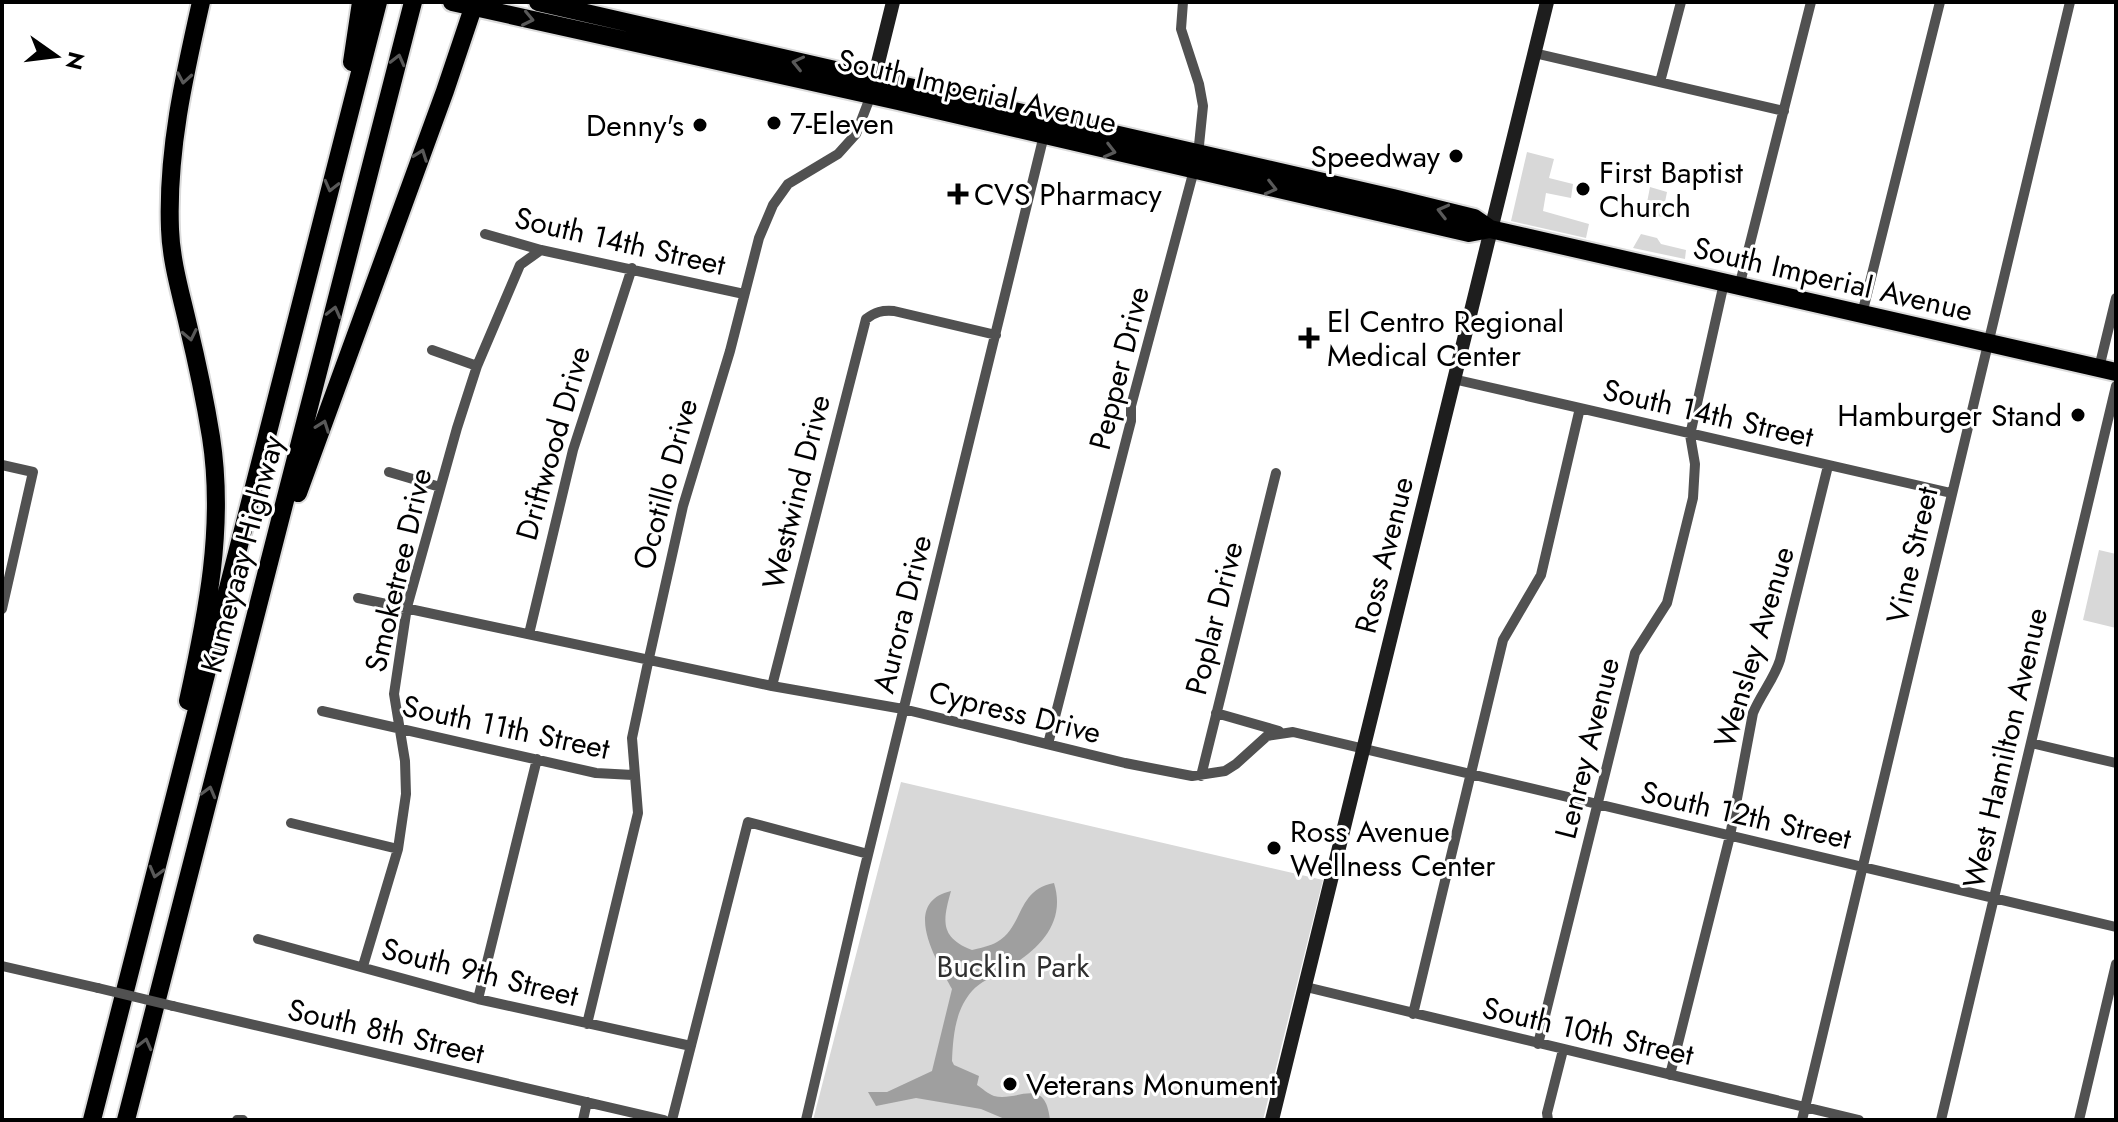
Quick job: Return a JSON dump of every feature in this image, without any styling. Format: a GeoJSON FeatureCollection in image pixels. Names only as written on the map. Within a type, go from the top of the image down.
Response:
{"type":"FeatureCollection","features":[{"type":"Feature","properties":{"kind":"highway"},"geometry":{"type":"LineString","coordinates":[[164,842],[163,806],[189,697],[216,536],[216,472],[211,434],[178,285],[170,233],[174,137],[201,2]]}},
{"type":"Feature","properties":{"kind":"highway"},"geometry":{"type":"LineString","coordinates":[[344,136],[343,107],[361,2]]}},
{"type":"Feature","properties":{"kind":"highway","name":"Kumeyaay Highway"},"geometry":{"type":"LineString","coordinates":[[92,1120],[378,2]]}},
{"type":"Feature","properties":{"kind":"highway","name":"Kumeyaay Highway"},"geometry":{"type":"LineString","coordinates":[[126,1120],[413,2]]}},
{"type":"Feature","properties":{"kind":"highway","name":"South Imperial Avenue"},"geometry":{"type":"LineString","coordinates":[[452,2],[872,88],[1343,196],[1474,218],[1490,229],[2107,370]]}},
{"type":"Feature","properties":{"kind":"highway","name":"South Imperial Avenue"},"geometry":{"type":"LineString","coordinates":[[538,2],[872,88]]}},
{"type":"Feature","properties":{"kind":"highway"},"geometry":{"type":"LineString","coordinates":[[273,550],[293,506],[474,5]]}},
{"type":"Feature","properties":{"kind":"street","name":"Ocotillo Drive"},"geometry":{"type":"LineString","coordinates":[[587,1024],[636,821],[632,738],[649,658],[683,506],[764,222],[788,184],[838,154],[863,120],[893,2]]}},
{"type":"Feature","properties":{"kind":"street","name":"Pepper Drive"},"geometry":{"type":"LineString","coordinates":[[1048,744],[1131,421],[1131,406],[1197,162],[1203,106],[1181,29],[1183,2]]}},
{"type":"Feature","properties":{"kind":"street","name":"Ross Avenue"},"geometry":{"type":"LineString","coordinates":[[1272,1120],[1547,2]]}},
{"type":"Feature","properties":{"kind":"street"},"geometry":{"type":"LineString","coordinates":[[1660,82],[1681,2]]}},
{"type":"Feature","properties":{"kind":"street","name":"Lenrey Avenue"},"geometry":{"type":"LineString","coordinates":[[1538,1044],[1635,653],[1667,603],[1693,498],[1695,464],[1690,435],[1784,111],[1811,2]]}},
{"type":"Feature","properties":{"kind":"street"},"geometry":{"type":"LineString","coordinates":[[1862,314],[1940,2]]}},
{"type":"Feature","properties":{"kind":"street","name":"Vine Street"},"geometry":{"type":"LineString","coordinates":[[1802,1120],[2070,2]]}},
{"type":"Feature","properties":{"kind":"street"},"geometry":{"type":"LineString","coordinates":[[1534,53],[1784,111]]}},
{"type":"Feature","properties":{"kind":"street","name":"Aurora Drive"},"geometry":{"type":"LineString","coordinates":[[806,1120],[1046,128]]}},
{"type":"Feature","properties":{"kind":"street","name":"South 14th Street"},"geometry":{"type":"LineString","coordinates":[[485,234],[541,250],[744,294]]}},
{"type":"Feature","properties":{"kind":"street","name":"Smoketree Drive"},"geometry":{"type":"LineString","coordinates":[[363,966],[398,849],[407,781],[395,711],[395,674],[407,607],[477,366],[520,265],[541,250]]}},
{"type":"Feature","properties":{"kind":"street","name":"Driftwood Drive"},"geometry":{"type":"LineString","coordinates":[[529,634],[573,450],[632,268]]}},
{"type":"Feature","properties":{"kind":"street"},"geometry":{"type":"LineString","coordinates":[[2107,370],[2116,298]]}},
{"type":"Feature","properties":{"kind":"street","name":"Westwind Drive"},"geometry":{"type":"LineString","coordinates":[[772,686],[866,319],[884,310],[894,311],[996,335]]}},
{"type":"Feature","properties":{"kind":"street"},"geometry":{"type":"LineString","coordinates":[[432,350],[477,366]]}},
{"type":"Feature","properties":{"kind":"street","name":"South 14th Street"},"geometry":{"type":"LineString","coordinates":[[1453,379],[1951,493]]}},
{"type":"Feature","properties":{"kind":"street","name":"West Hamilton Avenue"},"geometry":{"type":"LineString","coordinates":[[1941,1120],[2116,386]]}},
{"type":"Feature","properties":{"kind":"street"},"geometry":{"type":"LineString","coordinates":[[1413,1014],[1503,640],[1541,575],[1580,408]]}},
{"type":"Feature","properties":{"kind":"street"},"geometry":{"type":"LineString","coordinates":[[2,465],[33,472],[2,609]]}},
{"type":"Feature","properties":{"kind":"street","name":"Wensley Avenue"},"geometry":{"type":"LineString","coordinates":[[1670,1075],[1730,836],[1753,713],[1780,660],[1828,466]]}},
{"type":"Feature","properties":{"kind":"street"},"geometry":{"type":"LineString","coordinates":[[389,472],[440,487]]}},
{"type":"Feature","properties":{"kind":"street","name":"Poplar Drive"},"geometry":{"type":"LineString","coordinates":[[1201,776],[1276,473]]}},
{"type":"Feature","properties":{"kind":"street","name":"Cypress Drive"},"geometry":{"type":"LineString","coordinates":[[358,598],[772,686],[903,709],[1125,763],[1201,776]]}},
{"type":"Feature","properties":{"kind":"street","name":"South 11th Street"},"geometry":{"type":"LineString","coordinates":[[322,711],[596,773],[633,775]]}},
{"type":"Feature","properties":{"kind":"street"},"geometry":{"type":"LineString","coordinates":[[1216,713],[1281,732]]}},
{"type":"Feature","properties":{"kind":"street"},"geometry":{"type":"LineString","coordinates":[[1201,776],[1225,771],[1267,736],[1281,732],[1365,749]]}},
{"type":"Feature","properties":{"kind":"street"},"geometry":{"type":"LineString","coordinates":[[2031,743],[2116,763]]}},
{"type":"Feature","properties":{"kind":"street","name":"South 12th Street"},"geometry":{"type":"LineString","coordinates":[[1365,749],[2116,927]]}},
{"type":"Feature","properties":{"kind":"street"},"geometry":{"type":"LineString","coordinates":[[478,999],[537,759]]}},
{"type":"Feature","properties":{"kind":"street"},"geometry":{"type":"LineString","coordinates":[[672,1120],[748,822],[868,854]]}},
{"type":"Feature","properties":{"kind":"street"},"geometry":{"type":"LineString","coordinates":[[291,823],[398,849]]}},
{"type":"Feature","properties":{"kind":"street","name":"South 9th Street"},"geometry":{"type":"LineString","coordinates":[[258,939],[478,999],[691,1046]]}},
{"type":"Feature","properties":{"kind":"street"},"geometry":{"type":"LineString","coordinates":[[2079,1120],[2116,964]]}},
{"type":"Feature","properties":{"kind":"street","name":"South 8th Street"},"geometry":{"type":"LineString","coordinates":[[2,966],[664,1120]]}},
{"type":"Feature","properties":{"kind":"street","name":"South 10th Street"},"geometry":{"type":"LineString","coordinates":[[1306,987],[1859,1120]]}},
{"type":"Feature","properties":{"kind":"street"},"geometry":{"type":"LineString","coordinates":[[1548,1120],[1547,1113],[1563,1050]]}},
{"type":"Feature","properties":{"kind":"street"},"geometry":{"type":"LineString","coordinates":[[583,1120],[587,1102]]}},
{"type":"Feature","properties":{"kind":"green space"},"geometry":{"type":"Polygon","coordinates":[[[1527,152],[1554,159],[1549,178],[1573,184],[1571,198],[1546,193],[1543,211],[1589,224],[1586,238],[1511,221],[1527,152]]]}},
{"type":"Feature","properties":{"kind":"green space"},"geometry":{"type":"Polygon","coordinates":[[[1650,187],[1667,192],[1662,217],[1645,213],[1650,187]]]}},
{"type":"Feature","properties":{"kind":"green space"},"geometry":{"type":"Polygon","coordinates":[[[1641,234],[1657,238],[1661,244],[1686,250],[1685,259],[1633,248],[1641,234]]]}},
{"type":"Feature","properties":{"kind":"green space"},"geometry":{"type":"Polygon","coordinates":[[[2099,550],[2116,554],[2116,628],[2083,620],[2099,550]]]}},
{"type":"Feature","properties":{"kind":"green space","name":"Bucklin Park"},"geometry":{"type":"Polygon","coordinates":[[[901,782],[1323,880],[1263,1120],[813,1120],[901,782]]]}},
{"type":"Feature","properties":{"kind":"shaded area"},"geometry":{"type":"Polygon","coordinates":[[[1054,883],[1056,912],[1046,936],[1027,955],[979,985],[966,998],[956,1024],[952,1061],[954,1065],[979,1076],[977,1085],[994,1096],[1029,1093],[1043,1098],[1050,1120],[1007,1120],[981,1109],[916,1098],[876,1106],[868,1092],[887,1092],[932,1071],[952,989],[927,935],[927,908],[936,898],[951,891],[946,926],[954,939],[972,950],[994,943],[1006,935],[1033,893],[1054,883]]]}},
{"type":"Feature","properties":{"kind":"place","name":"7-Eleven"},"geometry":{"type":"Point","coordinates":[774,123]}},
{"type":"Feature","properties":{"kind":"place","name":"Denny's"},"geometry":{"type":"Point","coordinates":[700,125]}},
{"type":"Feature","properties":{"kind":"place","name":"Speedway"},"geometry":{"type":"Point","coordinates":[1456,156]}},
{"type":"Feature","properties":{"kind":"place","name":"First Baptist Church"},"geometry":{"type":"Point","coordinates":[1583,189]}},
{"type":"Feature","properties":{"kind":"place","name":"CVS Pharmacy"},"geometry":{"type":"Point","coordinates":[958,194]}},
{"type":"Feature","properties":{"kind":"place","name":"El Centro Regional Medical Center"},"geometry":{"type":"Point","coordinates":[1309,338]}},
{"type":"Feature","properties":{"kind":"place","name":"Hamburger Stand"},"geometry":{"type":"Point","coordinates":[2078,415]}},
{"type":"Feature","properties":{"kind":"place","name":"Ross Avenue Wellness Center"},"geometry":{"type":"Point","coordinates":[1274,848]}},
{"type":"Feature","properties":{"kind":"place","name":"Veterans Monument"},"geometry":{"type":"Point","coordinates":[1010,1084]}}]}
